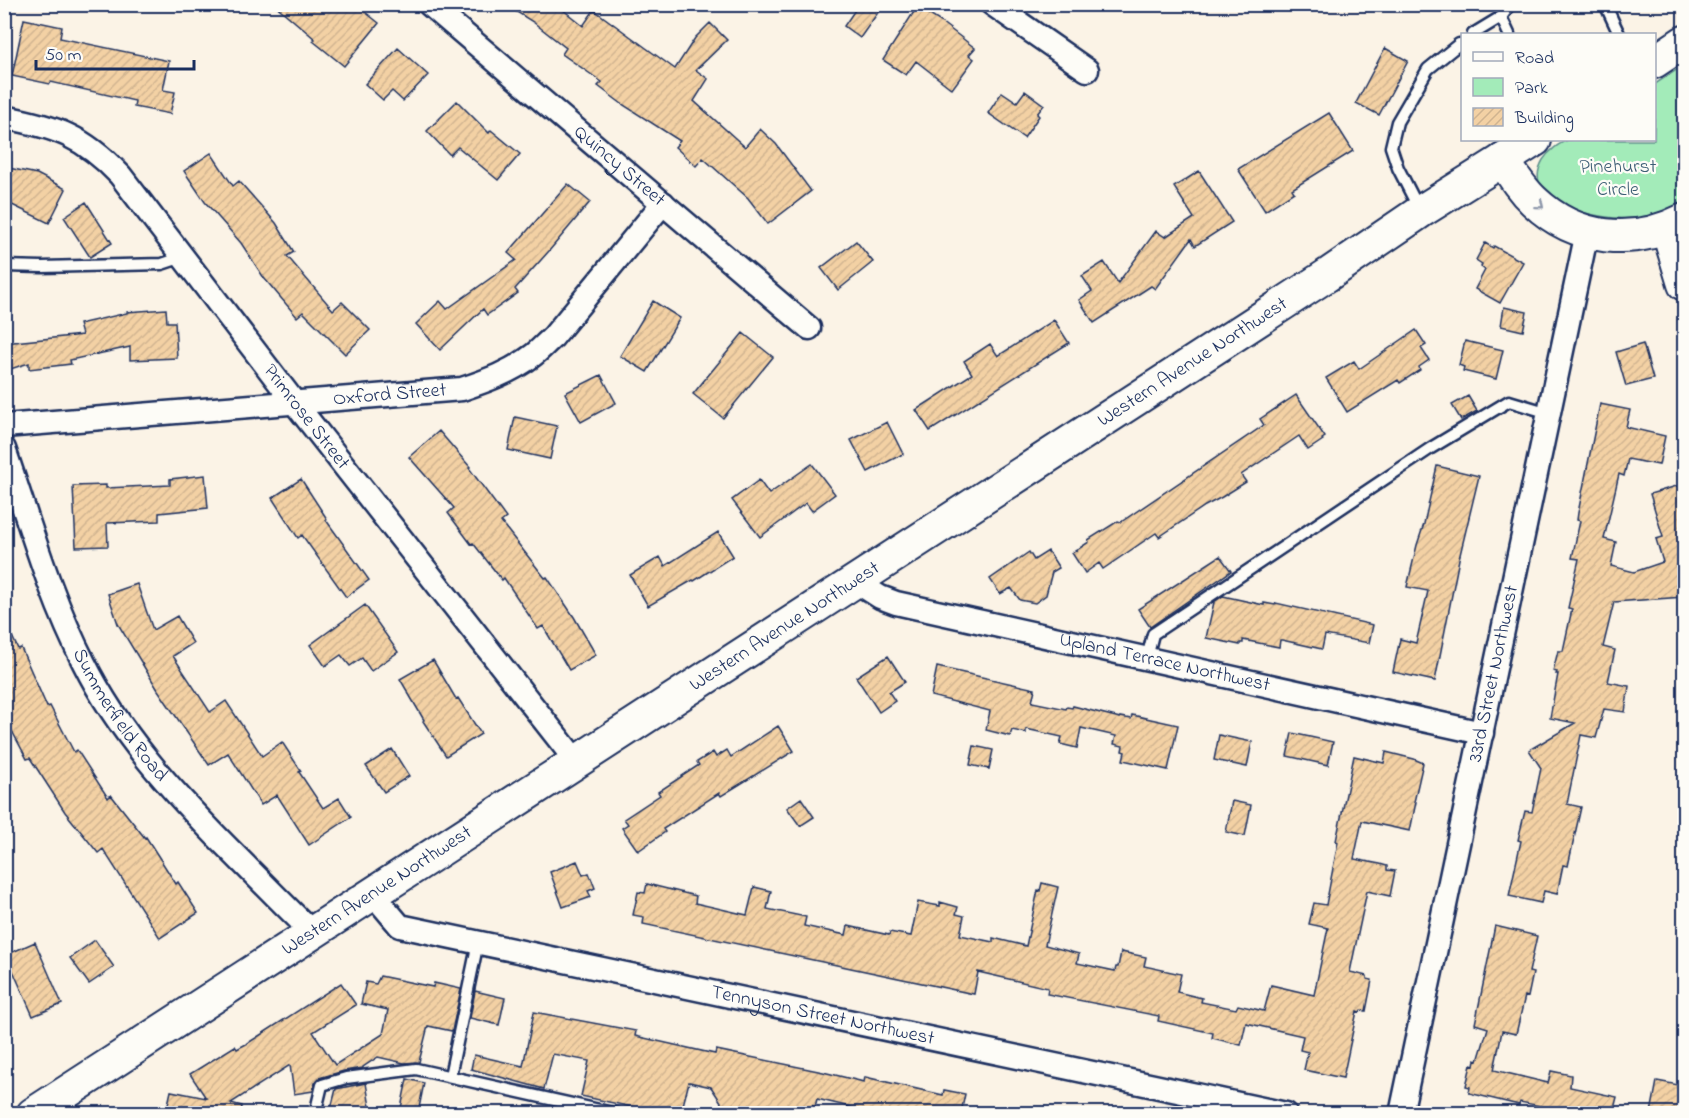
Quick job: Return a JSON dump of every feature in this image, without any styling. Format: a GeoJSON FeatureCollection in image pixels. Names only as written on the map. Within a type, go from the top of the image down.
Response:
{"type":"FeatureCollection","features":[{"type":"Feature","properties":{"kind":"street","name":"Quincy Street"},"geometry":{"type":"LineString","coordinates":[[429,4],[809,328]]}},
{"type":"Feature","properties":{"kind":"street"},"geometry":{"type":"LineString","coordinates":[[992,4],[1087,70]]}},
{"type":"Feature","properties":{"kind":"street"},"geometry":{"type":"LineString","coordinates":[[1656,61],[1684,42]]}},
{"type":"Feature","properties":{"kind":"street","name":"Primrose Street"},"geometry":{"type":"LineString","coordinates":[[4,117],[40,124],[63,132],[105,159],[576,761]]}},
{"type":"Feature","properties":{"kind":"street","name":"Western Avenue Northwest"},"geometry":{"type":"LineString","coordinates":[[34,1113],[1326,276],[1420,212],[1533,141]]}},
{"type":"Feature","properties":{"kind":"street"},"geometry":{"type":"LineString","coordinates":[[1503,160],[1534,201],[1556,218],[1587,232],[1608,236],[1630,236],[1651,233],[1676,224],[1684,284]]}},
{"type":"Feature","properties":{"kind":"street","name":"Oxford Street"},"geometry":{"type":"LineString","coordinates":[[4,426],[462,389],[490,380],[532,356],[553,337],[663,203]]}},
{"type":"Feature","properties":{"kind":"street","name":"33rd Street Northwest"},"geometry":{"type":"LineString","coordinates":[[1401,1113],[1587,232]]}},
{"type":"Feature","properties":{"kind":"street","name":"Summerfield Road"},"geometry":{"type":"LineString","coordinates":[[4,449],[57,606],[84,665],[110,707],[141,753],[178,797],[313,933]]}},
{"type":"Feature","properties":{"kind":"street","name":"Upland Terrace Northwest"},"geometry":{"type":"LineString","coordinates":[[855,581],[880,597],[896,603],[1482,733]]}},
{"type":"Feature","properties":{"kind":"street","name":"Tennyson Street Northwest"},"geometry":{"type":"LineString","coordinates":[[373,894],[400,926],[1286,1113]]}},
{"type":"Feature","properties":{"kind":"lane"},"geometry":{"type":"LineString","coordinates":[[1475,33],[1501,16],[1511,4]]}},
{"type":"Feature","properties":{"kind":"lane"},"geometry":{"type":"LineString","coordinates":[[1605,4],[1619,33]]}},
{"type":"Feature","properties":{"kind":"lane"},"geometry":{"type":"LineString","coordinates":[[1501,16],[1509,33]]}},
{"type":"Feature","properties":{"kind":"lane"},"geometry":{"type":"LineString","coordinates":[[1420,212],[1398,168],[1391,147],[1397,122],[1428,69],[1461,44]]}},
{"type":"Feature","properties":{"kind":"lane"},"geometry":{"type":"LineString","coordinates":[[4,266],[162,264],[183,257]]}},
{"type":"Feature","properties":{"kind":"lane"},"geometry":{"type":"LineString","coordinates":[[1147,658],[1153,634],[1431,448],[1509,401],[1549,413]]}},
{"type":"Feature","properties":{"kind":"lane"},"geometry":{"type":"LineString","coordinates":[[450,1076],[478,942]]}},
{"type":"Feature","properties":{"kind":"lane"},"geometry":{"type":"LineString","coordinates":[[315,1113],[321,1085],[346,1078],[416,1069],[617,1113]]}},
{"type":"Feature","properties":{"kind":"green space","name":"Pinehurst Circle"},"geometry":{"type":"Polygon","coordinates":[[[1684,65],[1684,202],[1653,215],[1619,218],[1585,213],[1552,199],[1542,188],[1538,176],[1543,160],[1554,148],[1565,141],[1656,141],[1656,83],[1684,65]]]}},
{"type":"Feature","properties":{"kind":"building"},"geometry":{"type":"Polygon","coordinates":[[[274,4],[355,4],[379,23],[344,66],[313,41],[315,39],[274,4]]]}},
{"type":"Feature","properties":{"kind":"building"},"geometry":{"type":"Polygon","coordinates":[[[504,4],[556,4],[583,26],[594,10],[675,69],[695,38],[710,23],[727,40],[696,70],[708,79],[694,101],[745,147],[760,129],[776,144],[811,191],[768,224],[748,198],[703,158],[696,166],[675,147],[680,141],[598,86],[602,82],[562,54],[566,48],[533,22],[504,4]]]}},
{"type":"Feature","properties":{"kind":"building"},"geometry":{"type":"Polygon","coordinates":[[[859,4],[884,4],[860,38],[844,26],[859,4]]]}},
{"type":"Feature","properties":{"kind":"building"},"geometry":{"type":"Polygon","coordinates":[[[917,7],[975,48],[969,55],[974,59],[952,89],[916,61],[906,75],[883,60],[917,7]]]}},
{"type":"Feature","properties":{"kind":"building"},"geometry":{"type":"Polygon","coordinates":[[[24,19],[62,27],[60,38],[169,61],[163,90],[175,92],[170,114],[134,107],[135,101],[51,82],[50,84],[12,76],[24,19]]]}},
{"type":"Feature","properties":{"kind":"building"},"geometry":{"type":"Polygon","coordinates":[[[398,48],[428,75],[403,101],[392,91],[383,100],[365,84],[398,48]]]}},
{"type":"Feature","properties":{"kind":"building"},"geometry":{"type":"Polygon","coordinates":[[[1385,48],[1408,61],[1379,115],[1356,103],[1385,48]]]}},
{"type":"Feature","properties":{"kind":"building"},"geometry":{"type":"Polygon","coordinates":[[[1025,91],[1044,105],[1024,138],[988,113],[1002,92],[1017,102],[1025,91]]]}},
{"type":"Feature","properties":{"kind":"building"},"geometry":{"type":"Polygon","coordinates":[[[457,101],[489,133],[491,130],[520,154],[498,180],[458,147],[450,155],[427,131],[457,101]]]}},
{"type":"Feature","properties":{"kind":"building"},"geometry":{"type":"Polygon","coordinates":[[[1329,113],[1353,151],[1292,189],[1294,192],[1265,211],[1238,169],[1329,113]]]}},
{"type":"Feature","properties":{"kind":"building"},"geometry":{"type":"Polygon","coordinates":[[[211,153],[233,186],[239,181],[276,223],[294,252],[287,256],[333,310],[342,302],[370,330],[345,354],[303,312],[297,317],[264,278],[241,243],[205,202],[184,171],[211,153]]]}},
{"type":"Feature","properties":{"kind":"building"},"geometry":{"type":"Polygon","coordinates":[[[4,167],[37,174],[66,189],[49,223],[4,201],[4,167]]]}},
{"type":"Feature","properties":{"kind":"building"},"geometry":{"type":"Polygon","coordinates":[[[1199,171],[1232,222],[1195,246],[1191,239],[1155,289],[1151,286],[1094,323],[1079,300],[1092,291],[1082,276],[1104,262],[1118,283],[1156,231],[1165,237],[1194,218],[1174,187],[1199,171]]]}},
{"type":"Feature","properties":{"kind":"building"},"geometry":{"type":"Polygon","coordinates":[[[568,184],[590,202],[515,289],[518,293],[487,315],[483,309],[440,350],[416,324],[440,301],[447,309],[516,260],[508,253],[568,184]]]}},
{"type":"Feature","properties":{"kind":"building"},"geometry":{"type":"Polygon","coordinates":[[[86,202],[112,243],[90,257],[64,217],[86,202]]]}},
{"type":"Feature","properties":{"kind":"building"},"geometry":{"type":"Polygon","coordinates":[[[856,241],[873,262],[838,290],[821,268],[856,241]]]}},
{"type":"Feature","properties":{"kind":"building"},"geometry":{"type":"Polygon","coordinates":[[[1485,243],[1523,262],[1500,303],[1475,289],[1485,270],[1476,260],[1485,243]]]}},
{"type":"Feature","properties":{"kind":"building"},"geometry":{"type":"Polygon","coordinates":[[[653,301],[680,318],[647,372],[620,356],[653,301]]]}},
{"type":"Feature","properties":{"kind":"building"},"geometry":{"type":"Polygon","coordinates":[[[1504,307],[1527,312],[1523,331],[1501,326],[1504,307]]]}},
{"type":"Feature","properties":{"kind":"building"},"geometry":{"type":"Polygon","coordinates":[[[166,309],[167,322],[175,322],[177,358],[130,360],[130,347],[70,360],[71,364],[29,369],[29,363],[4,371],[4,343],[82,335],[79,324],[127,312],[166,309]]]}},
{"type":"Feature","properties":{"kind":"building"},"geometry":{"type":"Polygon","coordinates":[[[1054,320],[1069,343],[930,431],[916,410],[972,374],[964,361],[990,344],[998,356],[1054,320]]]}},
{"type":"Feature","properties":{"kind":"building"},"geometry":{"type":"Polygon","coordinates":[[[1416,330],[1426,345],[1421,348],[1429,360],[1419,367],[1420,370],[1400,383],[1398,380],[1347,412],[1326,378],[1354,361],[1359,369],[1416,330]]]}},
{"type":"Feature","properties":{"kind":"building"},"geometry":{"type":"Polygon","coordinates":[[[743,333],[773,357],[723,418],[693,394],[743,333]]]}},
{"type":"Feature","properties":{"kind":"building"},"geometry":{"type":"Polygon","coordinates":[[[1465,341],[1503,350],[1496,379],[1463,371],[1464,367],[1459,365],[1465,341]]]}},
{"type":"Feature","properties":{"kind":"building"},"geometry":{"type":"Polygon","coordinates":[[[1643,344],[1653,379],[1626,386],[1616,352],[1643,344]]]}},
{"type":"Feature","properties":{"kind":"building"},"geometry":{"type":"Polygon","coordinates":[[[601,375],[616,403],[581,422],[565,393],[601,375]]]}},
{"type":"Feature","properties":{"kind":"building"},"geometry":{"type":"Polygon","coordinates":[[[1296,395],[1325,437],[1323,440],[1308,450],[1299,436],[1241,475],[1246,482],[1159,537],[1156,533],[1103,569],[1099,563],[1085,573],[1072,553],[1089,542],[1088,540],[1118,521],[1121,522],[1264,425],[1260,419],[1296,395]]]}},
{"type":"Feature","properties":{"kind":"building"},"geometry":{"type":"Polygon","coordinates":[[[1468,396],[1477,411],[1461,420],[1452,405],[1468,396]]]}},
{"type":"Feature","properties":{"kind":"building"},"geometry":{"type":"Polygon","coordinates":[[[1600,404],[1630,410],[1626,427],[1665,436],[1659,465],[1628,459],[1624,476],[1619,474],[1604,539],[1616,542],[1611,566],[1634,572],[1663,562],[1656,539],[1663,537],[1650,494],[1680,485],[1684,502],[1684,597],[1614,602],[1603,647],[1615,650],[1608,682],[1629,686],[1625,712],[1604,709],[1596,738],[1581,735],[1567,804],[1581,807],[1568,866],[1563,865],[1557,894],[1544,891],[1541,903],[1509,896],[1525,811],[1532,812],[1541,768],[1529,750],[1575,723],[1550,718],[1558,674],[1553,671],[1558,651],[1563,651],[1572,609],[1568,608],[1579,559],[1572,558],[1580,521],[1577,520],[1600,404]]]}},
{"type":"Feature","properties":{"kind":"building"},"geometry":{"type":"Polygon","coordinates":[[[515,417],[557,426],[550,459],[508,450],[515,417]]]}},
{"type":"Feature","properties":{"kind":"building"},"geometry":{"type":"Polygon","coordinates":[[[887,422],[903,454],[868,472],[851,440],[887,422]]]}},
{"type":"Feature","properties":{"kind":"building"},"geometry":{"type":"Polygon","coordinates":[[[439,431],[470,467],[506,518],[501,522],[545,578],[547,577],[596,655],[569,670],[543,626],[538,629],[504,578],[502,580],[448,513],[454,508],[409,457],[439,431]]]}},
{"type":"Feature","properties":{"kind":"building"},"geometry":{"type":"Polygon","coordinates":[[[812,464],[835,494],[812,511],[806,503],[760,537],[732,500],[759,480],[769,494],[812,464]]]}},
{"type":"Feature","properties":{"kind":"building"},"geometry":{"type":"Polygon","coordinates":[[[1437,466],[1479,476],[1459,559],[1435,681],[1393,672],[1400,639],[1416,643],[1428,591],[1407,587],[1437,466]]]}},
{"type":"Feature","properties":{"kind":"building"},"geometry":{"type":"Polygon","coordinates":[[[205,475],[208,508],[159,513],[159,521],[107,523],[108,546],[76,547],[73,486],[106,485],[106,488],[170,485],[170,479],[205,475]]]}},
{"type":"Feature","properties":{"kind":"building"},"geometry":{"type":"Polygon","coordinates":[[[301,479],[326,520],[369,580],[346,597],[302,535],[298,538],[272,498],[301,479]]]}},
{"type":"Feature","properties":{"kind":"building"},"geometry":{"type":"Polygon","coordinates":[[[718,532],[733,556],[648,606],[630,575],[660,557],[665,566],[718,532]]]}},
{"type":"Feature","properties":{"kind":"building"},"geometry":{"type":"Polygon","coordinates":[[[1048,551],[1059,568],[1052,572],[1046,595],[1035,603],[1020,600],[1011,588],[1000,594],[990,579],[1029,552],[1034,560],[1048,551]]]}},
{"type":"Feature","properties":{"kind":"building"},"geometry":{"type":"Polygon","coordinates":[[[1220,556],[1231,571],[1150,627],[1138,609],[1220,556]]]}},
{"type":"Feature","properties":{"kind":"building"},"geometry":{"type":"Polygon","coordinates":[[[137,584],[153,630],[177,616],[193,643],[173,656],[210,712],[226,701],[262,756],[282,742],[323,808],[339,798],[351,817],[309,845],[277,795],[261,805],[228,753],[209,765],[158,690],[118,624],[108,594],[137,584]]]}},
{"type":"Feature","properties":{"kind":"building"},"geometry":{"type":"Polygon","coordinates":[[[1223,596],[1264,605],[1264,603],[1275,605],[1276,603],[1373,625],[1369,643],[1325,635],[1322,649],[1282,640],[1280,640],[1279,647],[1243,640],[1240,645],[1206,638],[1214,602],[1223,596]]]}},
{"type":"Feature","properties":{"kind":"building"},"geometry":{"type":"Polygon","coordinates":[[[365,605],[398,652],[371,671],[362,658],[350,666],[341,655],[325,666],[310,645],[365,605]]]}},
{"type":"Feature","properties":{"kind":"building"},"geometry":{"type":"Polygon","coordinates":[[[4,619],[18,649],[21,648],[47,707],[50,706],[74,752],[77,750],[108,798],[111,795],[146,837],[198,913],[160,938],[103,849],[98,853],[65,812],[30,758],[27,759],[4,716],[4,619]]]}},
{"type":"Feature","properties":{"kind":"building"},"geometry":{"type":"Polygon","coordinates":[[[888,656],[905,682],[889,692],[895,701],[879,712],[856,677],[888,656]]]}},
{"type":"Feature","properties":{"kind":"building"},"geometry":{"type":"Polygon","coordinates":[[[433,660],[456,699],[458,698],[481,734],[446,756],[400,679],[433,660]]]}},
{"type":"Feature","properties":{"kind":"building"},"geometry":{"type":"Polygon","coordinates":[[[937,667],[1035,689],[1032,702],[1066,709],[1073,706],[1120,718],[1131,719],[1132,715],[1178,725],[1168,770],[1123,760],[1125,752],[1122,751],[1123,746],[1114,744],[1116,736],[1081,728],[1077,748],[1060,744],[1062,737],[1026,729],[1026,733],[1012,730],[1010,736],[986,730],[990,711],[931,696],[937,667]]]}},
{"type":"Feature","properties":{"kind":"building"},"geometry":{"type":"Polygon","coordinates":[[[778,726],[794,751],[721,796],[719,793],[663,829],[665,832],[638,851],[622,828],[628,824],[624,819],[660,795],[658,792],[699,765],[697,762],[713,752],[716,757],[727,750],[731,757],[778,726]]]}},
{"type":"Feature","properties":{"kind":"building"},"geometry":{"type":"Polygon","coordinates":[[[1292,733],[1333,742],[1328,765],[1287,756],[1292,733]]]}},
{"type":"Feature","properties":{"kind":"building"},"geometry":{"type":"Polygon","coordinates":[[[1219,735],[1252,742],[1247,767],[1214,760],[1219,735]]]}},
{"type":"Feature","properties":{"kind":"building"},"geometry":{"type":"Polygon","coordinates":[[[974,746],[993,750],[989,769],[970,765],[974,746]]]}},
{"type":"Feature","properties":{"kind":"building"},"geometry":{"type":"Polygon","coordinates":[[[392,749],[409,776],[384,792],[366,766],[392,749]]]}},
{"type":"Feature","properties":{"kind":"building"},"geometry":{"type":"Polygon","coordinates":[[[1386,752],[1423,763],[1410,831],[1362,821],[1354,859],[1387,866],[1387,870],[1395,871],[1390,896],[1367,891],[1350,972],[1367,976],[1367,979],[1372,980],[1366,1011],[1357,1011],[1343,1078],[1304,1070],[1308,1052],[1300,1050],[1303,1036],[1246,1023],[1241,1045],[1212,1038],[1213,1033],[1158,1021],[1159,1016],[1047,994],[1048,988],[978,972],[974,994],[643,924],[644,917],[633,915],[638,892],[645,893],[647,884],[696,896],[695,903],[747,915],[754,887],[771,891],[767,909],[806,917],[804,926],[846,935],[848,926],[889,935],[890,932],[911,936],[918,902],[940,906],[940,902],[958,907],[956,914],[964,916],[960,935],[993,942],[993,938],[1026,946],[1038,890],[1040,891],[1042,883],[1058,887],[1045,945],[1079,954],[1077,963],[1115,971],[1121,952],[1146,957],[1144,966],[1181,974],[1177,992],[1202,998],[1201,1002],[1236,1009],[1238,1005],[1264,1011],[1271,985],[1314,995],[1328,928],[1309,924],[1314,903],[1326,905],[1338,842],[1336,841],[1354,756],[1384,763],[1386,752]]]}},
{"type":"Feature","properties":{"kind":"building"},"geometry":{"type":"Polygon","coordinates":[[[801,798],[814,817],[800,826],[787,808],[801,798]]]}},
{"type":"Feature","properties":{"kind":"building"},"geometry":{"type":"Polygon","coordinates":[[[1232,801],[1251,805],[1245,836],[1226,832],[1232,801]]]}},
{"type":"Feature","properties":{"kind":"building"},"geometry":{"type":"Polygon","coordinates":[[[577,861],[583,875],[589,873],[595,888],[588,891],[591,897],[563,907],[550,872],[577,861]]]}},
{"type":"Feature","properties":{"kind":"building"},"geometry":{"type":"Polygon","coordinates":[[[1495,926],[1537,936],[1529,972],[1533,973],[1528,997],[1525,996],[1516,1034],[1502,1031],[1494,1070],[1548,1083],[1551,1071],[1571,1075],[1570,1087],[1617,1097],[1613,1113],[1596,1113],[1567,1107],[1566,1111],[1520,1102],[1519,1105],[1469,1093],[1470,1087],[1466,1086],[1471,1065],[1474,1066],[1475,1060],[1478,1061],[1488,1028],[1475,1024],[1495,926]]]}},
{"type":"Feature","properties":{"kind":"building"},"geometry":{"type":"Polygon","coordinates":[[[95,940],[114,967],[89,984],[70,958],[95,940]]]}},
{"type":"Feature","properties":{"kind":"building"},"geometry":{"type":"Polygon","coordinates":[[[35,942],[62,1004],[33,1016],[6,955],[35,942]]]}},
{"type":"Feature","properties":{"kind":"building"},"geometry":{"type":"Polygon","coordinates":[[[380,976],[433,987],[434,983],[461,989],[452,1031],[428,1026],[419,1062],[404,1063],[378,1057],[363,1068],[319,1078],[313,1091],[294,1094],[290,1065],[231,1103],[242,1106],[241,1113],[166,1113],[171,1091],[206,1098],[190,1074],[235,1046],[237,1049],[248,1043],[341,983],[356,1005],[313,1032],[335,1065],[383,1034],[388,1010],[361,1004],[366,982],[376,984],[380,976]]]}},
{"type":"Feature","properties":{"kind":"building"},"geometry":{"type":"Polygon","coordinates":[[[475,991],[505,998],[499,1025],[470,1018],[475,991]]]}},
{"type":"Feature","properties":{"kind":"building"},"geometry":{"type":"Polygon","coordinates":[[[534,1012],[636,1031],[635,1036],[715,1054],[716,1050],[864,1082],[865,1077],[943,1095],[944,1090],[965,1094],[961,1113],[857,1113],[858,1109],[817,1099],[815,1107],[812,1106],[811,1113],[719,1113],[721,1102],[711,1087],[689,1082],[681,1113],[659,1113],[581,1096],[589,1061],[553,1054],[544,1089],[471,1069],[474,1055],[523,1066],[534,1012]]]}},
{"type":"Feature","properties":{"kind":"building"},"geometry":{"type":"Polygon","coordinates":[[[407,1079],[424,1083],[418,1113],[400,1113],[407,1079]]]}},
{"type":"Feature","properties":{"kind":"building"},"geometry":{"type":"Polygon","coordinates":[[[1657,1081],[1684,1086],[1683,1113],[1651,1113],[1657,1081]]]}},
{"type":"Feature","properties":{"kind":"building"},"geometry":{"type":"Polygon","coordinates":[[[366,1083],[371,1113],[330,1113],[336,1089],[366,1083]]]}}]}
